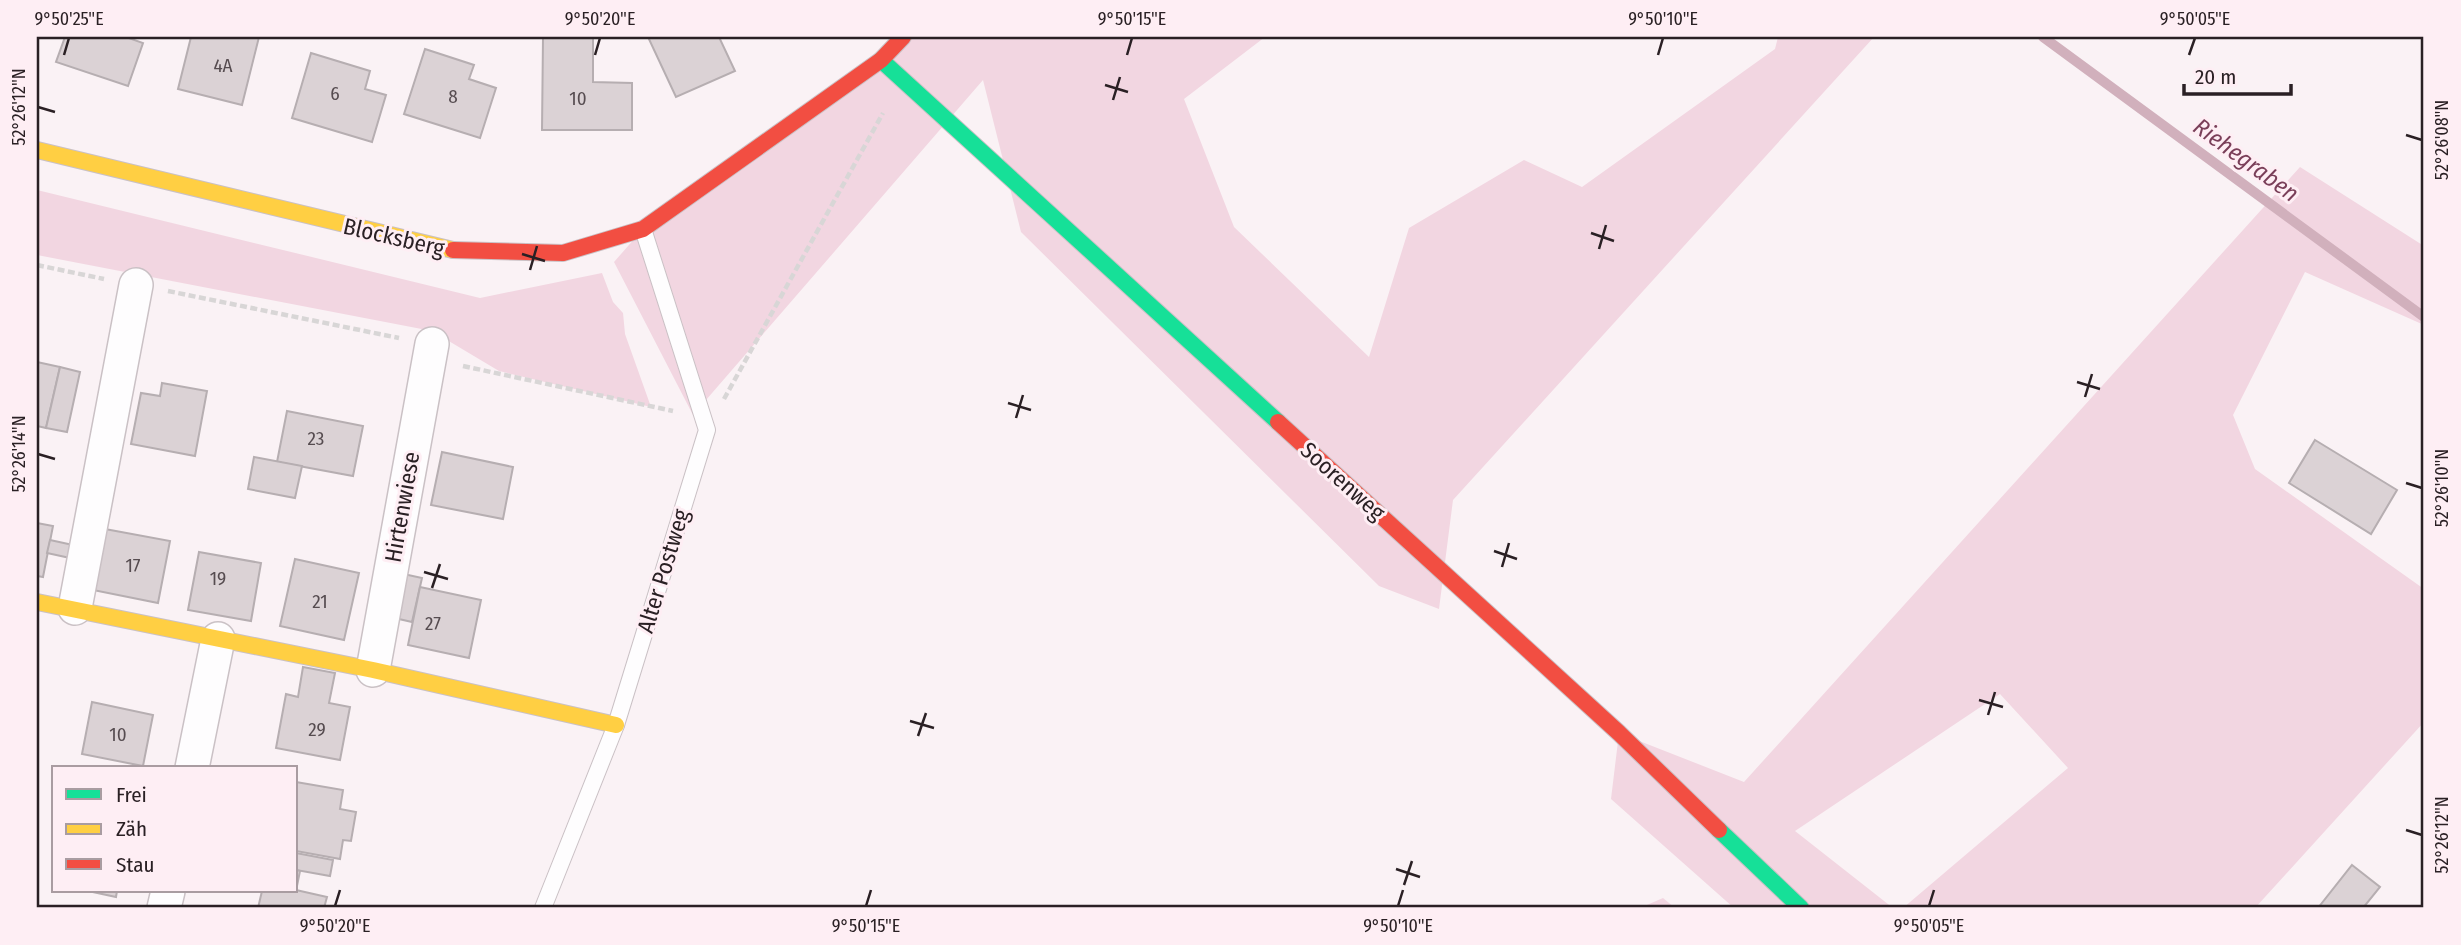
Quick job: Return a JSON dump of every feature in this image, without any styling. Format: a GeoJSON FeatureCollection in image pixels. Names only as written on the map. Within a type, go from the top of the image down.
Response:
{"type":"FeatureCollection","features":[{"type":"Feature","properties":{"kind":"street","name":"Blocksberg"},"geometry":{"type":"LineString","coordinates":[[37,150],[444,250],[563,253],[643,229],[881,60],[904,37]]}},
{"type":"Feature","properties":{"kind":"street","name":"Soorenweg"},"geometry":{"type":"LineString","coordinates":[[881,60],[1619,733],[1801,908]]}},
{"type":"Feature","properties":{"kind":"street"},"geometry":{"type":"LineString","coordinates":[[75,608],[135,285]]}},
{"type":"Feature","properties":{"kind":"street","name":"Hirtenwiese"},"geometry":{"type":"LineString","coordinates":[[373,670],[432,344]]}},
{"type":"Feature","properties":{"kind":"street"},"geometry":{"type":"LineString","coordinates":[[37,601],[373,670],[616,725]]}},
{"type":"Feature","properties":{"kind":"street"},"geometry":{"type":"LineString","coordinates":[[192,766],[218,639]]}},
{"type":"Feature","properties":{"kind":"lane"},"geometry":{"type":"LineString","coordinates":[[643,229],[707,430]]}},
{"type":"Feature","properties":{"kind":"lane","name":"Alter Postweg"},"geometry":{"type":"LineString","coordinates":[[543,908],[616,725],[707,430]]}},
{"type":"Feature","properties":{"kind":"path"},"geometry":{"type":"LineString","coordinates":[[37,265],[432,344],[456,365],[693,415],[707,430],[902,79]]}},
{"type":"Feature","properties":{"kind":"shaded area"},"geometry":{"type":"Polygon","coordinates":[[[902,37],[1265,37],[1184,99],[1234,227],[1369,357],[1409,228],[1524,160],[1582,187],[1775,49],[1778,37],[1874,37],[1453,500],[1439,609],[1379,586],[1021,232],[983,80],[693,415],[614,262],[643,229],[902,37]]]}},
{"type":"Feature","properties":{"kind":"shaded area"},"geometry":{"type":"Polygon","coordinates":[[[2300,167],[2424,246],[2424,325],[2305,272],[2233,415],[2255,469],[2424,589],[2424,722],[2255,908],[1903,908],[2068,768],[2000,694],[1795,831],[1893,908],[1734,908],[1611,799],[1619,733],[1744,782],[2300,167]]]}},
{"type":"Feature","properties":{"kind":"shaded area"},"geometry":{"type":"Polygon","coordinates":[[[37,190],[480,298],[602,273],[613,302],[623,313],[625,334],[651,407],[499,371],[432,331],[37,255],[37,190]]]}},
{"type":"Feature","properties":{"kind":"shaded area"},"geometry":{"type":"Polygon","coordinates":[[[1663,898],[1675,908],[1640,908],[1663,898]]]}},
{"type":"Feature","properties":{"kind":"building"},"geometry":{"type":"Polygon","coordinates":[[[65,37],[126,37],[143,43],[128,86],[56,62],[65,37]]]}},
{"type":"Feature","properties":{"kind":"building"},"geometry":{"type":"Polygon","coordinates":[[[191,37],[259,37],[242,105],[178,89],[191,37]]]}},
{"type":"Feature","properties":{"kind":"building"},"geometry":{"type":"Polygon","coordinates":[[[648,37],[719,37],[735,71],[676,97],[648,37]]]}},
{"type":"Feature","properties":{"kind":"building"},"geometry":{"type":"Polygon","coordinates":[[[543,38],[593,38],[593,82],[632,83],[632,130],[542,130],[543,38]]]}},
{"type":"Feature","properties":{"kind":"building"},"geometry":{"type":"Polygon","coordinates":[[[425,49],[474,65],[469,79],[496,88],[480,138],[404,114],[425,49]]]}},
{"type":"Feature","properties":{"kind":"building"},"geometry":{"type":"Polygon","coordinates":[[[311,53],[370,71],[365,89],[386,95],[372,142],[292,118],[311,53]]]}},
{"type":"Feature","properties":{"kind":"building"},"geometry":{"type":"Polygon","coordinates":[[[37,362],[60,367],[46,428],[37,426],[37,362]]]}},
{"type":"Feature","properties":{"kind":"building"},"geometry":{"type":"Polygon","coordinates":[[[60,367],[80,372],[67,432],[46,428],[60,367]]]}},
{"type":"Feature","properties":{"kind":"building"},"geometry":{"type":"Polygon","coordinates":[[[162,383],[207,391],[195,456],[131,444],[141,393],[160,396],[162,383]]]}},
{"type":"Feature","properties":{"kind":"building"},"geometry":{"type":"Polygon","coordinates":[[[287,411],[363,426],[353,476],[277,462],[287,411]]]}},
{"type":"Feature","properties":{"kind":"building"},"geometry":{"type":"Polygon","coordinates":[[[2315,440],[2397,490],[2371,534],[2289,483],[2315,440]]]}},
{"type":"Feature","properties":{"kind":"building"},"geometry":{"type":"Polygon","coordinates":[[[442,452],[513,467],[503,519],[431,505],[442,452]]]}},
{"type":"Feature","properties":{"kind":"building"},"geometry":{"type":"Polygon","coordinates":[[[254,457],[302,466],[295,498],[248,489],[254,457]]]}},
{"type":"Feature","properties":{"kind":"building"},"geometry":{"type":"Polygon","coordinates":[[[37,523],[53,526],[43,577],[37,576],[37,523]]]}},
{"type":"Feature","properties":{"kind":"building"},"geometry":{"type":"Polygon","coordinates":[[[105,529],[170,541],[158,603],[93,590],[105,529]]]}},
{"type":"Feature","properties":{"kind":"building"},"geometry":{"type":"Polygon","coordinates":[[[50,540],[73,545],[70,558],[47,553],[50,540]]]}},
{"type":"Feature","properties":{"kind":"building"},"geometry":{"type":"Polygon","coordinates":[[[199,552],[261,563],[251,621],[188,610],[199,552]]]}},
{"type":"Feature","properties":{"kind":"building"},"geometry":{"type":"Polygon","coordinates":[[[295,559],[359,573],[344,640],[280,626],[295,559]]]}},
{"type":"Feature","properties":{"kind":"building"},"geometry":{"type":"Polygon","coordinates":[[[399,573],[422,578],[412,622],[390,617],[399,573]]]}},
{"type":"Feature","properties":{"kind":"building"},"geometry":{"type":"Polygon","coordinates":[[[420,587],[481,600],[469,658],[408,645],[420,587]]]}},
{"type":"Feature","properties":{"kind":"building"},"geometry":{"type":"Polygon","coordinates":[[[303,667],[335,673],[329,703],[350,707],[340,760],[276,748],[286,694],[298,697],[303,667]]]}},
{"type":"Feature","properties":{"kind":"building"},"geometry":{"type":"Polygon","coordinates":[[[92,702],[153,715],[143,766],[82,754],[92,702]]]}},
{"type":"Feature","properties":{"kind":"building"},"geometry":{"type":"Polygon","coordinates":[[[298,782],[343,790],[340,809],[356,812],[351,841],[343,840],[340,859],[298,851],[298,782]]]}},
{"type":"Feature","properties":{"kind":"building"},"geometry":{"type":"Polygon","coordinates":[[[298,853],[333,860],[330,876],[298,870],[298,853]]]}},
{"type":"Feature","properties":{"kind":"building"},"geometry":{"type":"Polygon","coordinates":[[[2352,865],[2380,887],[2363,908],[2318,908],[2352,865]]]}},
{"type":"Feature","properties":{"kind":"building"},"geometry":{"type":"Polygon","coordinates":[[[298,890],[327,897],[324,908],[258,908],[262,892],[298,890]]]}},
{"type":"Feature","properties":{"kind":"building"},"geometry":{"type":"Polygon","coordinates":[[[93,892],[117,892],[116,897],[93,892]]]}},
{"type":"Feature","properties":{"kind":"waterway","name":"Riehegraben"},"geometry":{"type":"LineString","coordinates":[[2043,37],[2424,317]]}},
{"type":"Feature","properties":{"kind":"traffic: fast"},"geometry":{"type":"LineString","coordinates":[[881,60],[1278,422]]}},
{"type":"Feature","properties":{"kind":"traffic: fast"},"geometry":{"type":"LineString","coordinates":[[1719,830],[1801,908]]}},
{"type":"Feature","properties":{"kind":"traffic: slow"},"geometry":{"type":"LineString","coordinates":[[37,150],[453,250]]}},
{"type":"Feature","properties":{"kind":"traffic: slow"},"geometry":{"type":"LineString","coordinates":[[37,602],[373,670],[616,725]]}},
{"type":"Feature","properties":{"kind":"traffic: jam"},"geometry":{"type":"LineString","coordinates":[[453,250],[563,253],[643,229],[881,60],[903,37]]}},
{"type":"Feature","properties":{"kind":"traffic: jam"},"geometry":{"type":"LineString","coordinates":[[1278,422],[1619,733],[1719,830]]}}]}
